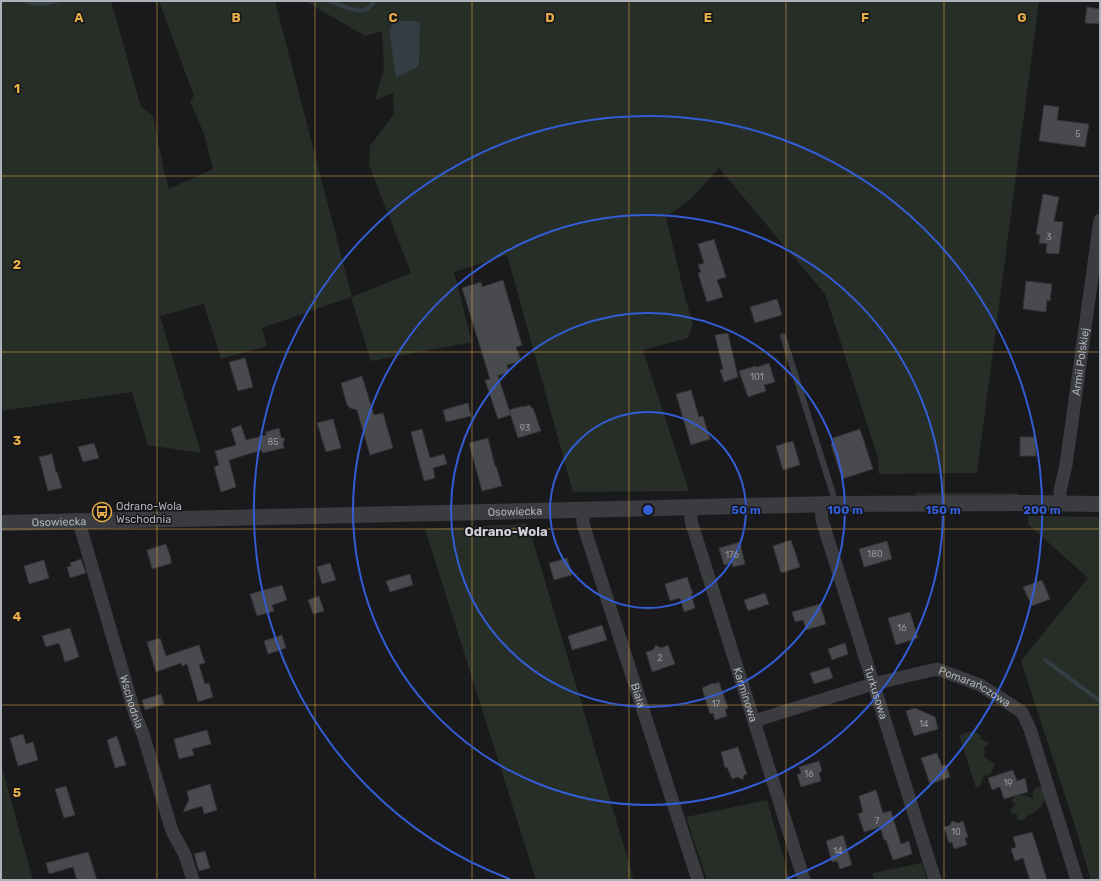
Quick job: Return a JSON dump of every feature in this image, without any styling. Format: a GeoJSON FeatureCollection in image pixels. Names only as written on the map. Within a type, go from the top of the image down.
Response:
{"type":"FeatureCollection","features":[{"type":"Feature","properties":{"kind":"street","name":"Armii Polskiej"},"geometry":{"type":"LineString","coordinates":[[1060,503],[1060,491],[1066,465],[1100,220]]}},
{"type":"Feature","properties":{"kind":"street","name":"Osowiecka"},"geometry":{"type":"LineString","coordinates":[[1,523],[828,504],[1100,504]]}},
{"type":"Feature","properties":{"kind":"street","name":"Turkusowa"},"geometry":{"type":"LineString","coordinates":[[828,504],[822,520],[935,880]]}},
{"type":"Feature","properties":{"kind":"street","name":"Karminowa"},"geometry":{"type":"LineString","coordinates":[[691,508],[691,521],[804,880]]}},
{"type":"Feature","properties":{"kind":"street","name":"Biała"},"geometry":{"type":"LineString","coordinates":[[583,510],[583,524],[698,880]]}},
{"type":"Feature","properties":{"kind":"street","name":"Wschodnia"},"geometry":{"type":"LineString","coordinates":[[81,521],[81,529],[135,714],[143,734],[172,831],[185,855],[193,880]]}},
{"type":"Feature","properties":{"kind":"street","name":"Pomarańczowa"},"geometry":{"type":"LineString","coordinates":[[754,721],[873,684],[937,669],[980,685],[1022,712],[1030,729],[1077,880]]}},
{"type":"Feature","properties":{"kind":"lane"},"geometry":{"type":"LineString","coordinates":[[783,336],[834,494],[828,504]]}},
{"type":"Feature","properties":{"kind":"shaded area"},"geometry":{"type":"Polygon","coordinates":[[[1,1],[111,1],[141,107],[153,116],[169,189],[213,169],[204,134],[190,101],[194,96],[159,1],[275,1],[352,297],[411,273],[369,165],[370,146],[394,114],[393,93],[375,100],[384,68],[382,31],[365,36],[305,1],[1039,1],[977,473],[879,474],[878,458],[825,294],[719,168],[692,198],[666,217],[693,324],[688,338],[643,350],[689,491],[573,492],[507,255],[454,272],[472,342],[371,361],[351,297],[262,328],[267,346],[221,359],[204,304],[160,316],[201,453],[148,445],[132,392],[1,411],[1,1]]]}},
{"type":"Feature","properties":{"kind":"shaded area"},"geometry":{"type":"Polygon","coordinates":[[[398,21],[416,21],[420,23],[419,66],[396,78],[389,30],[392,25],[398,21]]]}},
{"type":"Feature","properties":{"kind":"shaded area"},"geometry":{"type":"Polygon","coordinates":[[[916,493],[1018,494],[1016,496],[916,497],[916,493]]]}},
{"type":"Feature","properties":{"kind":"shaded area"},"geometry":{"type":"Polygon","coordinates":[[[1028,516],[1100,517],[1100,880],[1091,880],[1075,826],[1021,661],[1088,578],[1028,524],[1028,516]]]}},
{"type":"Feature","properties":{"kind":"shaded area"},"geometry":{"type":"Polygon","coordinates":[[[528,524],[634,880],[536,880],[425,529],[528,524]]]}},
{"type":"Feature","properties":{"kind":"shaded area"},"geometry":{"type":"Polygon","coordinates":[[[972,731],[981,735],[980,739],[990,743],[984,748],[985,754],[983,756],[995,764],[990,775],[984,776],[980,786],[976,788],[959,735],[972,731]]]}},
{"type":"Feature","properties":{"kind":"shaded area"},"geometry":{"type":"Polygon","coordinates":[[[1,764],[33,880],[1,880],[1,764]]]}},
{"type":"Feature","properties":{"kind":"shaded area"},"geometry":{"type":"Polygon","coordinates":[[[1039,787],[1045,789],[1046,793],[1046,798],[1042,806],[1027,816],[1026,819],[1016,819],[1018,815],[1011,813],[1011,810],[1015,804],[1012,802],[1012,799],[1017,795],[1033,798],[1033,791],[1039,787]]]}},
{"type":"Feature","properties":{"kind":"shaded area"},"geometry":{"type":"Polygon","coordinates":[[[767,800],[790,880],[707,880],[686,817],[767,800]]]}},
{"type":"Feature","properties":{"kind":"shaded area"},"geometry":{"type":"Polygon","coordinates":[[[922,863],[927,880],[874,880],[872,873],[922,863]]]}},
{"type":"Feature","properties":{"kind":"building"},"geometry":{"type":"Polygon","coordinates":[[[1087,7],[1100,9],[1100,24],[1085,23],[1087,7]]]}},
{"type":"Feature","properties":{"kind":"building"},"geometry":{"type":"Polygon","coordinates":[[[1044,105],[1059,107],[1057,120],[1089,124],[1085,147],[1039,141],[1044,105]]]}},
{"type":"Feature","properties":{"kind":"building"},"geometry":{"type":"Polygon","coordinates":[[[1043,194],[1059,197],[1054,221],[1063,222],[1059,254],[1046,253],[1047,244],[1039,243],[1040,235],[1036,234],[1043,194]]]}},
{"type":"Feature","properties":{"kind":"building"},"geometry":{"type":"Polygon","coordinates":[[[714,239],[726,277],[717,280],[723,297],[707,302],[698,273],[701,272],[698,265],[704,263],[698,244],[714,239]]]}},
{"type":"Feature","properties":{"kind":"building"},"geometry":{"type":"Polygon","coordinates":[[[503,280],[522,345],[516,347],[521,361],[507,365],[509,372],[497,376],[511,415],[498,419],[485,380],[490,379],[462,288],[481,282],[482,287],[503,280]]]}},
{"type":"Feature","properties":{"kind":"building"},"geometry":{"type":"Polygon","coordinates":[[[1026,281],[1052,284],[1050,301],[1047,300],[1046,312],[1023,309],[1026,281]]]}},
{"type":"Feature","properties":{"kind":"building"},"geometry":{"type":"Polygon","coordinates":[[[777,299],[782,315],[755,323],[750,307],[777,299]]]}},
{"type":"Feature","properties":{"kind":"building"},"geometry":{"type":"Polygon","coordinates":[[[728,333],[738,377],[724,382],[720,370],[723,369],[715,335],[728,333]]]}},
{"type":"Feature","properties":{"kind":"building"},"geometry":{"type":"Polygon","coordinates":[[[245,358],[253,387],[238,391],[229,362],[245,358]]]}},
{"type":"Feature","properties":{"kind":"building"},"geometry":{"type":"Polygon","coordinates":[[[769,363],[775,382],[764,385],[766,391],[748,397],[739,371],[769,363]]]}},
{"type":"Feature","properties":{"kind":"building"},"geometry":{"type":"Polygon","coordinates":[[[362,376],[374,415],[383,413],[393,448],[370,455],[357,410],[350,408],[347,405],[341,383],[362,376]]]}},
{"type":"Feature","properties":{"kind":"building"},"geometry":{"type":"Polygon","coordinates":[[[691,390],[699,417],[703,416],[710,439],[691,445],[676,394],[691,390]]]}},
{"type":"Feature","properties":{"kind":"building"},"geometry":{"type":"Polygon","coordinates":[[[468,403],[471,416],[446,422],[443,410],[468,403]]]}},
{"type":"Feature","properties":{"kind":"building"},"geometry":{"type":"Polygon","coordinates":[[[530,405],[531,408],[533,408],[541,431],[518,438],[509,410],[530,405]]]}},
{"type":"Feature","properties":{"kind":"building"},"geometry":{"type":"Polygon","coordinates":[[[333,419],[341,448],[326,452],[317,423],[333,419]]]}},
{"type":"Feature","properties":{"kind":"building"},"geometry":{"type":"Polygon","coordinates":[[[241,425],[246,440],[266,435],[266,432],[279,428],[281,437],[285,439],[283,443],[284,448],[262,453],[262,450],[229,460],[236,487],[221,492],[214,467],[219,465],[215,451],[236,445],[231,429],[241,425]]]}},
{"type":"Feature","properties":{"kind":"building"},"geometry":{"type":"Polygon","coordinates":[[[422,429],[430,458],[444,454],[447,464],[433,468],[435,478],[424,481],[411,432],[422,429]]]}},
{"type":"Feature","properties":{"kind":"building"},"geometry":{"type":"Polygon","coordinates":[[[860,429],[873,469],[842,479],[831,444],[834,442],[833,438],[860,429]]]}},
{"type":"Feature","properties":{"kind":"building"},"geometry":{"type":"Polygon","coordinates":[[[1020,437],[1036,437],[1036,456],[1020,456],[1020,437]]]}},
{"type":"Feature","properties":{"kind":"building"},"geometry":{"type":"Polygon","coordinates":[[[488,438],[502,486],[482,491],[469,443],[488,438]]]}},
{"type":"Feature","properties":{"kind":"building"},"geometry":{"type":"Polygon","coordinates":[[[793,441],[800,465],[783,470],[776,446],[793,441]]]}},
{"type":"Feature","properties":{"kind":"building"},"geometry":{"type":"Polygon","coordinates":[[[94,443],[99,458],[83,462],[78,447],[94,443]]]}},
{"type":"Feature","properties":{"kind":"building"},"geometry":{"type":"Polygon","coordinates":[[[52,454],[56,472],[62,488],[48,491],[39,457],[52,454]]]}},
{"type":"Feature","properties":{"kind":"building"},"geometry":{"type":"Polygon","coordinates":[[[791,540],[800,567],[781,573],[773,546],[791,540]]]}},
{"type":"Feature","properties":{"kind":"building"},"geometry":{"type":"Polygon","coordinates":[[[887,541],[892,559],[864,567],[859,549],[887,541]]]}},
{"type":"Feature","properties":{"kind":"building"},"geometry":{"type":"Polygon","coordinates":[[[740,542],[745,564],[733,567],[732,563],[724,565],[719,548],[740,542]]]}},
{"type":"Feature","properties":{"kind":"building"},"geometry":{"type":"Polygon","coordinates":[[[166,544],[172,563],[152,569],[147,550],[166,544]]]}},
{"type":"Feature","properties":{"kind":"building"},"geometry":{"type":"Polygon","coordinates":[[[567,558],[572,575],[554,580],[549,563],[567,558]]]}},
{"type":"Feature","properties":{"kind":"building"},"geometry":{"type":"Polygon","coordinates":[[[81,559],[86,573],[70,578],[67,567],[71,566],[70,563],[81,559]]]}},
{"type":"Feature","properties":{"kind":"building"},"geometry":{"type":"Polygon","coordinates":[[[44,560],[49,578],[29,584],[24,566],[44,560]]]}},
{"type":"Feature","properties":{"kind":"building"},"geometry":{"type":"Polygon","coordinates":[[[330,563],[336,580],[322,584],[317,567],[330,563]]]}},
{"type":"Feature","properties":{"kind":"building"},"geometry":{"type":"Polygon","coordinates":[[[410,574],[413,585],[390,592],[386,581],[410,574]]]}},
{"type":"Feature","properties":{"kind":"building"},"geometry":{"type":"Polygon","coordinates":[[[687,577],[693,594],[691,594],[695,608],[684,612],[680,598],[670,601],[665,584],[687,577]]]}},
{"type":"Feature","properties":{"kind":"building"},"geometry":{"type":"Polygon","coordinates":[[[1042,580],[1050,599],[1032,606],[1023,587],[1042,580]]]}},
{"type":"Feature","properties":{"kind":"building"},"geometry":{"type":"Polygon","coordinates":[[[282,585],[287,600],[272,605],[274,611],[257,616],[250,594],[282,585]]]}},
{"type":"Feature","properties":{"kind":"building"},"geometry":{"type":"Polygon","coordinates":[[[765,593],[769,604],[748,611],[744,600],[765,593]]]}},
{"type":"Feature","properties":{"kind":"building"},"geometry":{"type":"Polygon","coordinates":[[[319,596],[324,611],[313,614],[308,600],[319,596]]]}},
{"type":"Feature","properties":{"kind":"building"},"geometry":{"type":"Polygon","coordinates":[[[820,604],[826,624],[806,630],[803,620],[795,622],[792,612],[820,604]]]}},
{"type":"Feature","properties":{"kind":"building"},"geometry":{"type":"Polygon","coordinates":[[[910,612],[918,638],[896,645],[888,618],[910,612]]]}},
{"type":"Feature","properties":{"kind":"building"},"geometry":{"type":"Polygon","coordinates":[[[602,625],[607,640],[572,650],[568,636],[602,625]]]}},
{"type":"Feature","properties":{"kind":"building"},"geometry":{"type":"Polygon","coordinates":[[[70,628],[79,657],[65,662],[59,643],[46,647],[42,636],[70,628]]]}},
{"type":"Feature","properties":{"kind":"building"},"geometry":{"type":"Polygon","coordinates":[[[282,635],[286,648],[268,654],[264,641],[282,635]]]}},
{"type":"Feature","properties":{"kind":"building"},"geometry":{"type":"Polygon","coordinates":[[[160,638],[166,656],[199,645],[205,663],[199,665],[205,684],[209,683],[213,697],[198,702],[187,664],[182,666],[181,663],[156,672],[147,642],[160,638]]]}},
{"type":"Feature","properties":{"kind":"building"},"geometry":{"type":"Polygon","coordinates":[[[845,643],[848,654],[832,660],[828,649],[845,643]]]}},
{"type":"Feature","properties":{"kind":"building"},"geometry":{"type":"Polygon","coordinates":[[[656,645],[661,648],[668,645],[675,664],[652,672],[646,652],[653,650],[656,645]]]}},
{"type":"Feature","properties":{"kind":"building"},"geometry":{"type":"Polygon","coordinates":[[[829,667],[833,678],[814,684],[810,673],[829,667]]]}},
{"type":"Feature","properties":{"kind":"building"},"geometry":{"type":"Polygon","coordinates":[[[719,682],[728,708],[725,709],[727,716],[715,720],[713,713],[710,714],[702,688],[719,682]]]}},
{"type":"Feature","properties":{"kind":"building"},"geometry":{"type":"Polygon","coordinates":[[[161,694],[164,704],[145,710],[142,700],[161,694]]]}},
{"type":"Feature","properties":{"kind":"building"},"geometry":{"type":"Polygon","coordinates":[[[915,708],[935,717],[938,729],[914,736],[906,711],[915,708]]]}},
{"type":"Feature","properties":{"kind":"building"},"geometry":{"type":"Polygon","coordinates":[[[207,730],[211,744],[192,749],[194,755],[179,759],[174,739],[207,730]]]}},
{"type":"Feature","properties":{"kind":"building"},"geometry":{"type":"Polygon","coordinates":[[[23,734],[26,744],[33,742],[38,760],[18,766],[10,738],[23,734]]]}},
{"type":"Feature","properties":{"kind":"building"},"geometry":{"type":"Polygon","coordinates":[[[117,736],[126,765],[115,768],[107,740],[117,736]]]}},
{"type":"Feature","properties":{"kind":"building"},"geometry":{"type":"Polygon","coordinates":[[[738,747],[747,774],[744,775],[743,780],[738,777],[732,779],[727,767],[725,768],[721,752],[738,747]]]}},
{"type":"Feature","properties":{"kind":"building"},"geometry":{"type":"Polygon","coordinates":[[[937,753],[942,766],[946,765],[950,777],[930,784],[921,758],[937,753]]]}},
{"type":"Feature","properties":{"kind":"building"},"geometry":{"type":"Polygon","coordinates":[[[819,761],[822,771],[819,773],[821,781],[801,787],[797,775],[801,773],[799,767],[819,761]]]}},
{"type":"Feature","properties":{"kind":"building"},"geometry":{"type":"Polygon","coordinates":[[[1013,770],[1017,781],[1025,778],[1028,792],[1004,799],[1000,787],[992,790],[988,778],[1013,770]]]}},
{"type":"Feature","properties":{"kind":"building"},"geometry":{"type":"Polygon","coordinates":[[[210,784],[217,810],[204,814],[202,806],[183,812],[189,800],[187,791],[210,784]]]}},
{"type":"Feature","properties":{"kind":"building"},"geometry":{"type":"Polygon","coordinates":[[[66,786],[75,815],[64,818],[55,789],[66,786]]]}},
{"type":"Feature","properties":{"kind":"building"},"geometry":{"type":"Polygon","coordinates":[[[876,790],[883,813],[891,811],[901,844],[909,841],[912,854],[893,860],[880,827],[864,832],[858,814],[863,812],[859,796],[876,790]]]}},
{"type":"Feature","properties":{"kind":"building"},"geometry":{"type":"Polygon","coordinates":[[[952,821],[958,823],[963,821],[968,837],[965,838],[967,845],[954,849],[952,842],[949,843],[944,827],[950,825],[952,821]]]}},
{"type":"Feature","properties":{"kind":"building"},"geometry":{"type":"Polygon","coordinates":[[[1032,832],[1047,880],[1030,880],[1023,858],[1015,861],[1011,849],[1016,847],[1013,837],[1032,832]]]}},
{"type":"Feature","properties":{"kind":"building"},"geometry":{"type":"Polygon","coordinates":[[[843,835],[852,865],[840,869],[837,861],[832,862],[826,841],[843,835]]]}},
{"type":"Feature","properties":{"kind":"building"},"geometry":{"type":"Polygon","coordinates":[[[205,851],[210,868],[199,871],[194,854],[205,851]]]}},
{"type":"Feature","properties":{"kind":"building"},"geometry":{"type":"Polygon","coordinates":[[[88,852],[97,880],[77,880],[73,867],[49,874],[46,863],[88,852]]]}},
{"type":"Feature","properties":{"kind":"waterway"},"geometry":{"type":"LineString","coordinates":[[26,1],[38,4],[58,1]]}},
{"type":"Feature","properties":{"kind":"waterway"},"geometry":{"type":"LineString","coordinates":[[330,1],[348,8],[362,11],[368,9],[374,1]]}},
{"type":"Feature","properties":{"kind":"waterway"},"geometry":{"type":"LineString","coordinates":[[1045,660],[1100,701]]}},
{"type":"Feature","properties":{"kind":"place","name":"Odrano-Wola Wschodnia"},"geometry":{"type":"Point","coordinates":[102,512]}},
{"type":"Feature","properties":{"kind":"district","name":"Odrano-Wola"},"geometry":{"type":"Point","coordinates":[506,531]}}]}
